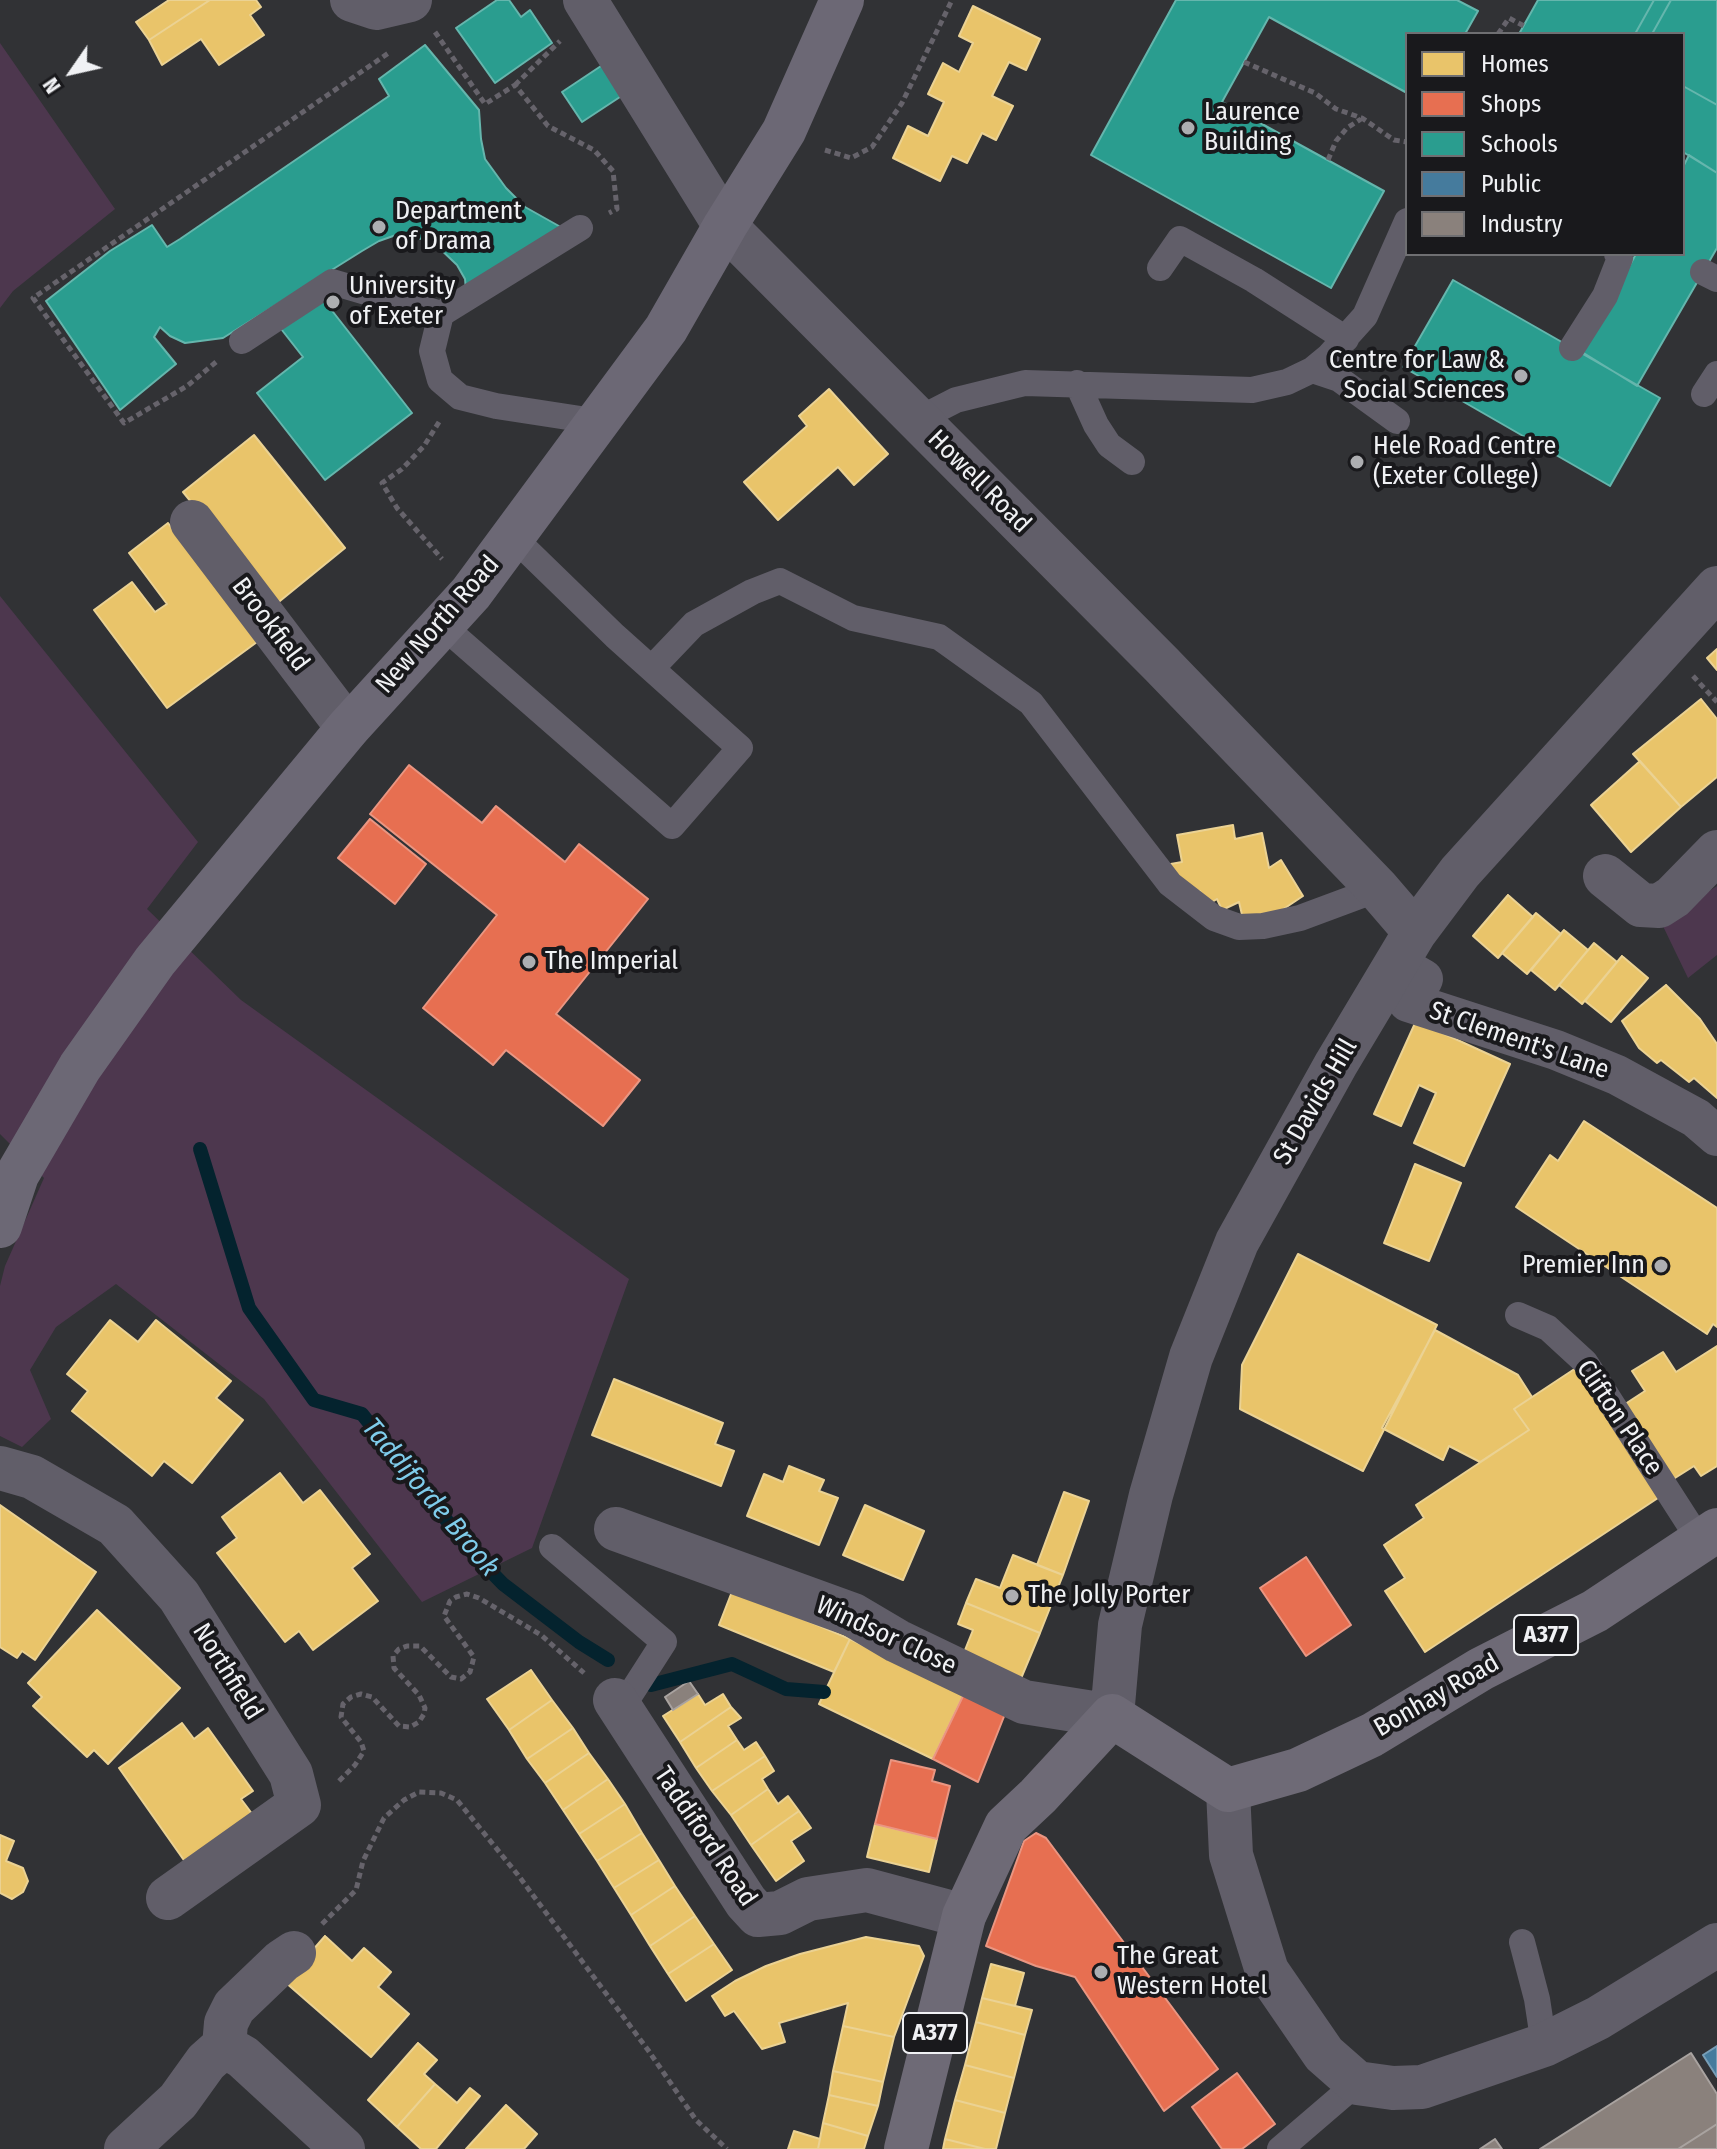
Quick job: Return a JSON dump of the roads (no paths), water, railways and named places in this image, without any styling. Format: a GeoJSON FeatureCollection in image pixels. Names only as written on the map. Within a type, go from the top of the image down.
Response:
{"type":"FeatureCollection","features":[{"type":"Feature","properties":{"kind":"highway","name":"Bonhay Road"},"geometry":{"type":"LineString","coordinates":[[1228,1790],[1298,1770],[1372,1735],[1481,1669],[1595,1611],[1709,1536]]}},
{"type":"Feature","properties":{"kind":"highway"},"geometry":{"type":"LineString","coordinates":[[1112,1716],[1228,1790]]}},
{"type":"Feature","properties":{"kind":"highway","name":"A377"},"geometry":{"type":"LineString","coordinates":[[906,2149],[964,1916],[1006,1826],[1112,1716]]}},
{"type":"Feature","properties":{"kind":"main road","name":"New North Road"},"geometry":{"type":"LineString","coordinates":[[0,1226],[17,1175],[80,1067],[155,961],[348,728],[471,593],[666,329],[784,131],[842,0]]}},
{"type":"Feature","properties":{"kind":"street"},"geometry":{"type":"LineString","coordinates":[[352,0],[376,8],[405,3],[420,12]]}},
{"type":"Feature","properties":{"kind":"street","name":"Howell Road"},"geometry":{"type":"LineString","coordinates":[[585,0],[725,226],[1150,653],[1378,889],[1406,948]]}},
{"type":"Feature","properties":{"kind":"street","name":"Brookfield"},"geometry":{"type":"LineString","coordinates":[[192,522],[348,728]]}},
{"type":"Feature","properties":{"kind":"street","name":"St Davids Hill"},"geometry":{"type":"LineString","coordinates":[[1112,1716],[1120,1625],[1151,1495],[1191,1357],[1237,1242],[1336,1064],[1406,948],[1460,872],[1717,588]]}},
{"type":"Feature","properties":{"kind":"street"},"geometry":{"type":"LineString","coordinates":[[1605,876],[1641,905],[1659,906],[1673,897],[1717,852]]}},
{"type":"Feature","properties":{"kind":"street","name":"St Clement's Lane"},"geometry":{"type":"LineString","coordinates":[[1406,948],[1423,979],[1408,1002],[1556,1050],[1617,1075],[1696,1118],[1717,1136]]}},
{"type":"Feature","properties":{"kind":"street","name":"Northfield"},"geometry":{"type":"LineString","coordinates":[[0,1468],[32,1477],[115,1525],[179,1596],[291,1774],[299,1805],[168,1898]]}},
{"type":"Feature","properties":{"kind":"street","name":"Windsor Close"},"geometry":{"type":"LineString","coordinates":[[616,1529],[853,1615],[897,1641],[1024,1702],[1112,1716]]}},
{"type":"Feature","properties":{"kind":"street","name":"Taddiford Road"},"geometry":{"type":"LineString","coordinates":[[618,1704],[746,1902],[758,1915],[780,1913],[808,1899],[867,1890],[964,1916]]}},
{"type":"Feature","properties":{"kind":"street"},"geometry":{"type":"LineString","coordinates":[[1228,1790],[1231,1855],[1267,1971],[1324,2054],[1357,2083],[1393,2088],[1422,2087],[1544,2045],[1598,2018],[1717,1945]]}},
{"type":"Feature","properties":{"kind":"street"},"geometry":{"type":"LineString","coordinates":[[126,2149],[178,2101],[206,2062],[224,2046],[226,2023],[234,2007],[294,1953]]}},
{"type":"Feature","properties":{"kind":"street"},"geometry":{"type":"LineString","coordinates":[[224,2046],[243,2057],[343,2149]]}},
{"type":"Feature","properties":{"kind":"lane"},"geometry":{"type":"LineString","coordinates":[[917,420],[956,400],[1025,383],[1252,390],[1287,382],[1312,370],[1346,339],[1365,316],[1405,226]]}},
{"type":"Feature","properties":{"kind":"lane"},"geometry":{"type":"LineString","coordinates":[[580,228],[441,314],[432,351],[440,380],[460,397],[496,406],[600,422]]}},
{"type":"Feature","properties":{"kind":"lane"},"geometry":{"type":"LineString","coordinates":[[1160,268],[1180,239],[1254,280],[1346,339]]}},
{"type":"Feature","properties":{"kind":"lane"},"geometry":{"type":"LineString","coordinates":[[1572,348],[1605,296],[1618,256]]}},
{"type":"Feature","properties":{"kind":"lane"},"geometry":{"type":"LineString","coordinates":[[242,341],[332,282],[441,314]]}},
{"type":"Feature","properties":{"kind":"lane"},"geometry":{"type":"LineString","coordinates":[[1312,370],[1339,379],[1397,421]]}},
{"type":"Feature","properties":{"kind":"lane"},"geometry":{"type":"LineString","coordinates":[[1077,383],[1109,445],[1132,462]]}},
{"type":"Feature","properties":{"kind":"lane"},"geometry":{"type":"LineString","coordinates":[[443,626],[672,826],[740,748],[512,536]]}},
{"type":"Feature","properties":{"kind":"lane"},"geometry":{"type":"LineString","coordinates":[[652,668],[694,624],[752,592],[780,581],[853,618],[939,637],[1031,703],[1170,884],[1214,918],[1239,927],[1263,926],[1300,918],[1378,889]]}},
{"type":"Feature","properties":{"kind":"lane","name":"Clifton Place"},"geometry":{"type":"LineString","coordinates":[[1518,1315],[1548,1328],[1585,1362],[1709,1536]]}},
{"type":"Feature","properties":{"kind":"lane"},"geometry":{"type":"LineString","coordinates":[[552,1547],[664,1642],[618,1704]]}},
{"type":"Feature","properties":{"kind":"lane"},"geometry":{"type":"LineString","coordinates":[[1522,1942],[1537,1999],[1544,2045]]}},
{"type":"Feature","properties":{"kind":"lane"},"geometry":{"type":"LineString","coordinates":[[1280,2149],[1357,2083]]}},
{"type":"Feature","properties":{"kind":"waterway","name":"Taddiforde Brook"},"geometry":{"type":"LineString","coordinates":[[200,1149],[249,1308],[314,1400],[362,1414],[471,1551],[503,1584],[579,1642],[608,1660]]}},
{"type":"Feature","properties":{"kind":"waterway","name":"Taddiforde Brook"},"geometry":{"type":"LineString","coordinates":[[651,1685],[732,1664],[786,1689],[824,1692]]}},
{"type":"Feature","properties":{"kind":"place","name":"Laurence Building"},"geometry":{"type":"Point","coordinates":[1188,128]}},
{"type":"Feature","properties":{"kind":"place","name":"Department of Drama"},"geometry":{"type":"Point","coordinates":[379,227]}},
{"type":"Feature","properties":{"kind":"place","name":"University of Exeter"},"geometry":{"type":"Point","coordinates":[333,302]}},
{"type":"Feature","properties":{"kind":"place","name":"Centre for Law & Social Sciences"},"geometry":{"type":"Point","coordinates":[1521,376]}},
{"type":"Feature","properties":{"kind":"place","name":"Hele Road Centre (Exeter College)"},"geometry":{"type":"Point","coordinates":[1357,462]}},
{"type":"Feature","properties":{"kind":"place","name":"The Imperial"},"geometry":{"type":"Point","coordinates":[529,962]}},
{"type":"Feature","properties":{"kind":"place","name":"Premier Inn"},"geometry":{"type":"Point","coordinates":[1661,1266]}},
{"type":"Feature","properties":{"kind":"place","name":"The Jolly Porter"},"geometry":{"type":"Point","coordinates":[1012,1596]}},
{"type":"Feature","properties":{"kind":"place","name":"The Great Western Hotel"},"geometry":{"type":"Point","coordinates":[1101,1972]}}]}
